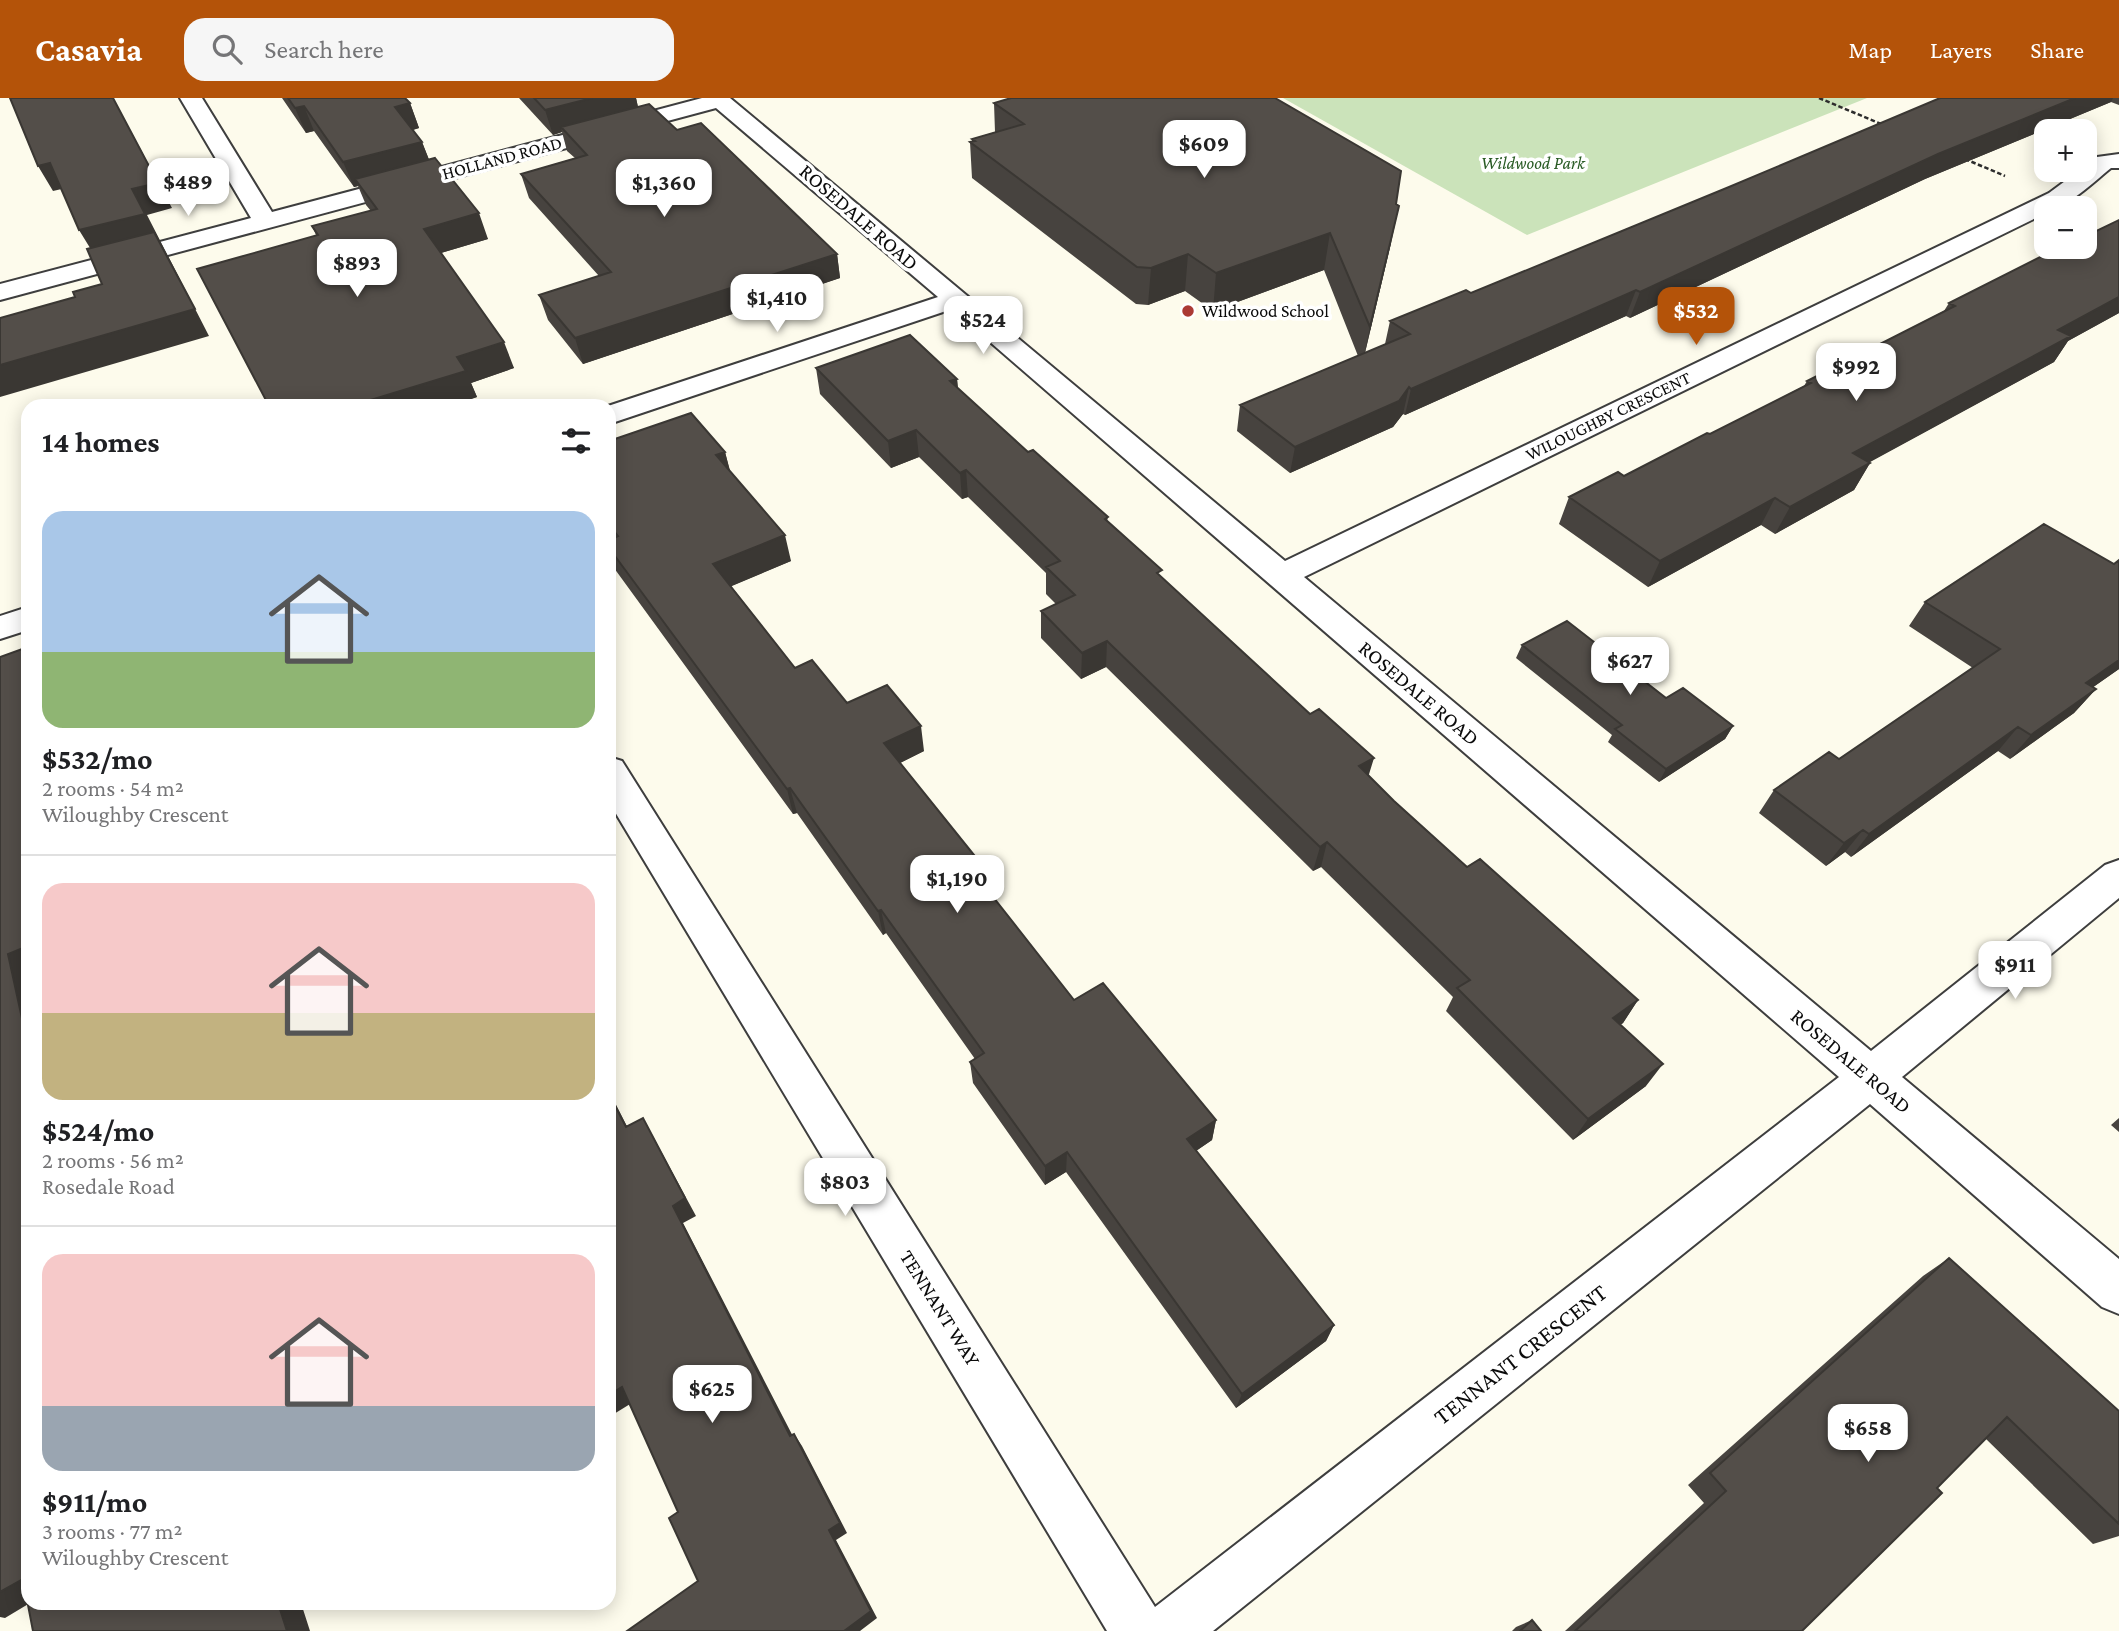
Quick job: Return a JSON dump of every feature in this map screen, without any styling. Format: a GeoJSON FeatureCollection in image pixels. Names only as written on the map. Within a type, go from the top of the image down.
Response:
{"type":"FeatureCollection","features":[{"type":"Feature","properties":{"kind":"street"},"geometry":{"type":"LineString","coordinates":[[191,98],[265,221]]}},
{"type":"Feature","properties":{"kind":"street","name":"HOLLAND ROAD"},"geometry":{"type":"LineString","coordinates":[[0,292],[718,99]]}},
{"type":"Feature","properties":{"kind":"street","name":"ROSEDALE ROAD"},"geometry":{"type":"LineString","coordinates":[[718,99],[759,130],[954,300],[1282,575],[2119,1290]]}},
{"type":"Feature","properties":{"kind":"street","name":"WILOUGHBY CRESCENT"},"geometry":{"type":"LineString","coordinates":[[1282,575],[2057,198],[2105,162],[2119,161]]}},
{"type":"Feature","properties":{"kind":"street"},"geometry":{"type":"LineString","coordinates":[[616,413],[954,300]]}},
{"type":"Feature","properties":{"kind":"street"},"geometry":{"type":"LineString","coordinates":[[0,628],[21,620]]}},
{"type":"Feature","properties":{"kind":"street","name":"TENNANT WAY"},"geometry":{"type":"LineString","coordinates":[[616,782],[1138,1631]]}},
{"type":"Feature","properties":{"kind":"street"},"geometry":{"type":"LineString","coordinates":[[1871,1077],[2119,876]]}},
{"type":"Feature","properties":{"kind":"street","name":"TENNANT CRESCENT"},"geometry":{"type":"LineString","coordinates":[[1170,1631],[1871,1077]]}},
{"type":"Feature","properties":{"kind":"path"},"geometry":{"type":"LineString","coordinates":[[1819,98],[1895,130]]}},
{"type":"Feature","properties":{"kind":"path"},"geometry":{"type":"LineString","coordinates":[[1958,156],[2008,177]]}},
{"type":"Feature","properties":{"kind":"green space","name":"Wildwood Park"},"geometry":{"type":"Polygon","coordinates":[[[1283,98],[1867,98],[1527,235],[1283,98]]]}},
{"type":"Feature","properties":{"kind":"building"},"geometry":{"type":"Polygon","coordinates":[[[10,98],[113,98],[158,183],[132,189],[145,214],[79,230],[50,163],[38,166],[10,98]]]}},
{"type":"Feature","properties":{"kind":"building"},"geometry":{"type":"Polygon","coordinates":[[[288,98],[405,98],[410,103],[395,107],[422,142],[343,162],[304,106],[295,108],[288,98]]]}},
{"type":"Feature","properties":{"kind":"building"},"geometry":{"type":"Polygon","coordinates":[[[534,98],[592,98],[545,110],[534,98]]]}},
{"type":"Feature","properties":{"kind":"building","name":"Wildwood School"},"geometry":{"type":"Polygon","coordinates":[[[1011,98],[1275,98],[1401,171],[1396,204],[1399,206],[1370,327],[1330,233],[1216,273],[1188,254],[1151,268],[1137,267],[970,142],[975,141],[972,139],[1024,124],[994,103],[1011,98]]]}},
{"type":"Feature","properties":{"kind":"building"},"geometry":{"type":"Polygon","coordinates":[[[1940,98],[2075,98],[1938,154],[1640,292],[1636,290],[1411,389],[1409,387],[1399,401],[1295,447],[1240,405],[1410,334],[1390,321],[1466,290],[1471,293],[1940,98]]]}},
{"type":"Feature","properties":{"kind":"building"},"geometry":{"type":"Polygon","coordinates":[[[649,104],[677,130],[701,123],[837,254],[575,338],[539,295],[611,272],[521,174],[587,155],[561,127],[649,104]]]}},
{"type":"Feature","properties":{"kind":"building"},"geometry":{"type":"Polygon","coordinates":[[[435,158],[479,213],[424,229],[504,342],[457,357],[466,371],[374,399],[265,399],[197,269],[318,235],[312,226],[377,209],[355,179],[435,158]]]}},
{"type":"Feature","properties":{"kind":"building"},"geometry":{"type":"Polygon","coordinates":[[[2119,220],[2119,297],[2058,330],[2071,336],[1853,453],[1870,463],[1790,507],[1775,498],[1660,561],[1569,497],[1618,472],[1624,476],[1811,383],[1807,381],[1955,306],[1949,303],[2036,259],[2097,259],[2097,231],[2119,220]]]}},
{"type":"Feature","properties":{"kind":"building"},"geometry":{"type":"Polygon","coordinates":[[[154,232],[195,309],[0,365],[0,318],[75,297],[73,292],[102,284],[87,249],[154,232]]]}},
{"type":"Feature","properties":{"kind":"building"},"geometry":{"type":"Polygon","coordinates":[[[910,335],[957,379],[950,381],[1028,452],[1033,450],[1108,517],[1105,519],[1162,570],[1157,573],[1310,714],[1319,709],[1374,758],[1359,766],[1394,801],[1467,867],[1480,859],[1638,1000],[1613,1018],[1663,1064],[1588,1119],[1457,988],[1470,980],[1327,842],[1320,847],[1107,641],[1082,653],[1041,611],[1075,595],[1046,567],[1060,561],[966,470],[960,473],[916,430],[888,441],[816,368],[910,335]]]}},
{"type":"Feature","properties":{"kind":"building"},"geometry":{"type":"Polygon","coordinates":[[[691,413],[725,452],[716,455],[785,535],[713,564],[795,668],[812,660],[847,703],[887,685],[921,726],[884,743],[978,860],[968,865],[1074,1000],[1103,983],[1216,1120],[1187,1139],[1334,1325],[1242,1394],[1067,1152],[1045,1166],[970,1062],[984,1053],[881,910],[878,911],[790,788],[787,789],[616,557],[616,439],[691,413]]]}},
{"type":"Feature","properties":{"kind":"building"},"geometry":{"type":"Polygon","coordinates":[[[2044,524],[2114,564],[2119,560],[2119,660],[2086,683],[2096,689],[2031,735],[2018,727],[1869,834],[1863,830],[1844,843],[1774,790],[1829,752],[1839,759],[2000,649],[1925,602],[2044,524]]]}},
{"type":"Feature","properties":{"kind":"building"},"geometry":{"type":"Polygon","coordinates":[[[1567,621],[1666,698],[1683,688],[1733,726],[1666,769],[1615,729],[1622,725],[1522,645],[1567,621]]]}},
{"type":"Feature","properties":{"kind":"building"},"geometry":{"type":"Polygon","coordinates":[[[21,650],[21,949],[8,954],[21,1014],[21,1580],[0,1592],[0,657],[21,650]]]}},
{"type":"Feature","properties":{"kind":"building"},"geometry":{"type":"Polygon","coordinates":[[[616,1108],[626,1127],[643,1118],[685,1198],[673,1206],[790,1436],[794,1434],[840,1523],[829,1530],[871,1611],[844,1631],[627,1631],[698,1581],[669,1518],[678,1512],[622,1387],[616,1391],[616,1108]]]}},
{"type":"Feature","properties":{"kind":"building"},"geometry":{"type":"Polygon","coordinates":[[[1949,1258],[2119,1411],[2119,1524],[2007,1417],[1937,1488],[1942,1493],[1802,1631],[1575,1631],[1726,1491],[1710,1473],[1949,1258]]]}},
{"type":"Feature","properties":{"kind":"building"},"geometry":{"type":"Polygon","coordinates":[[[29,1610],[280,1610],[287,1631],[33,1631],[29,1610]]]}},
{"type":"Feature","properties":{"kind":"building"},"geometry":{"type":"Polygon","coordinates":[[[1532,1620],[1541,1631],[1520,1631],[1532,1620]]]}},
{"type":"Feature","properties":{"kind":"place","name":"Wildwood School"},"geometry":{"type":"Point","coordinates":[1188,311]}}]}
